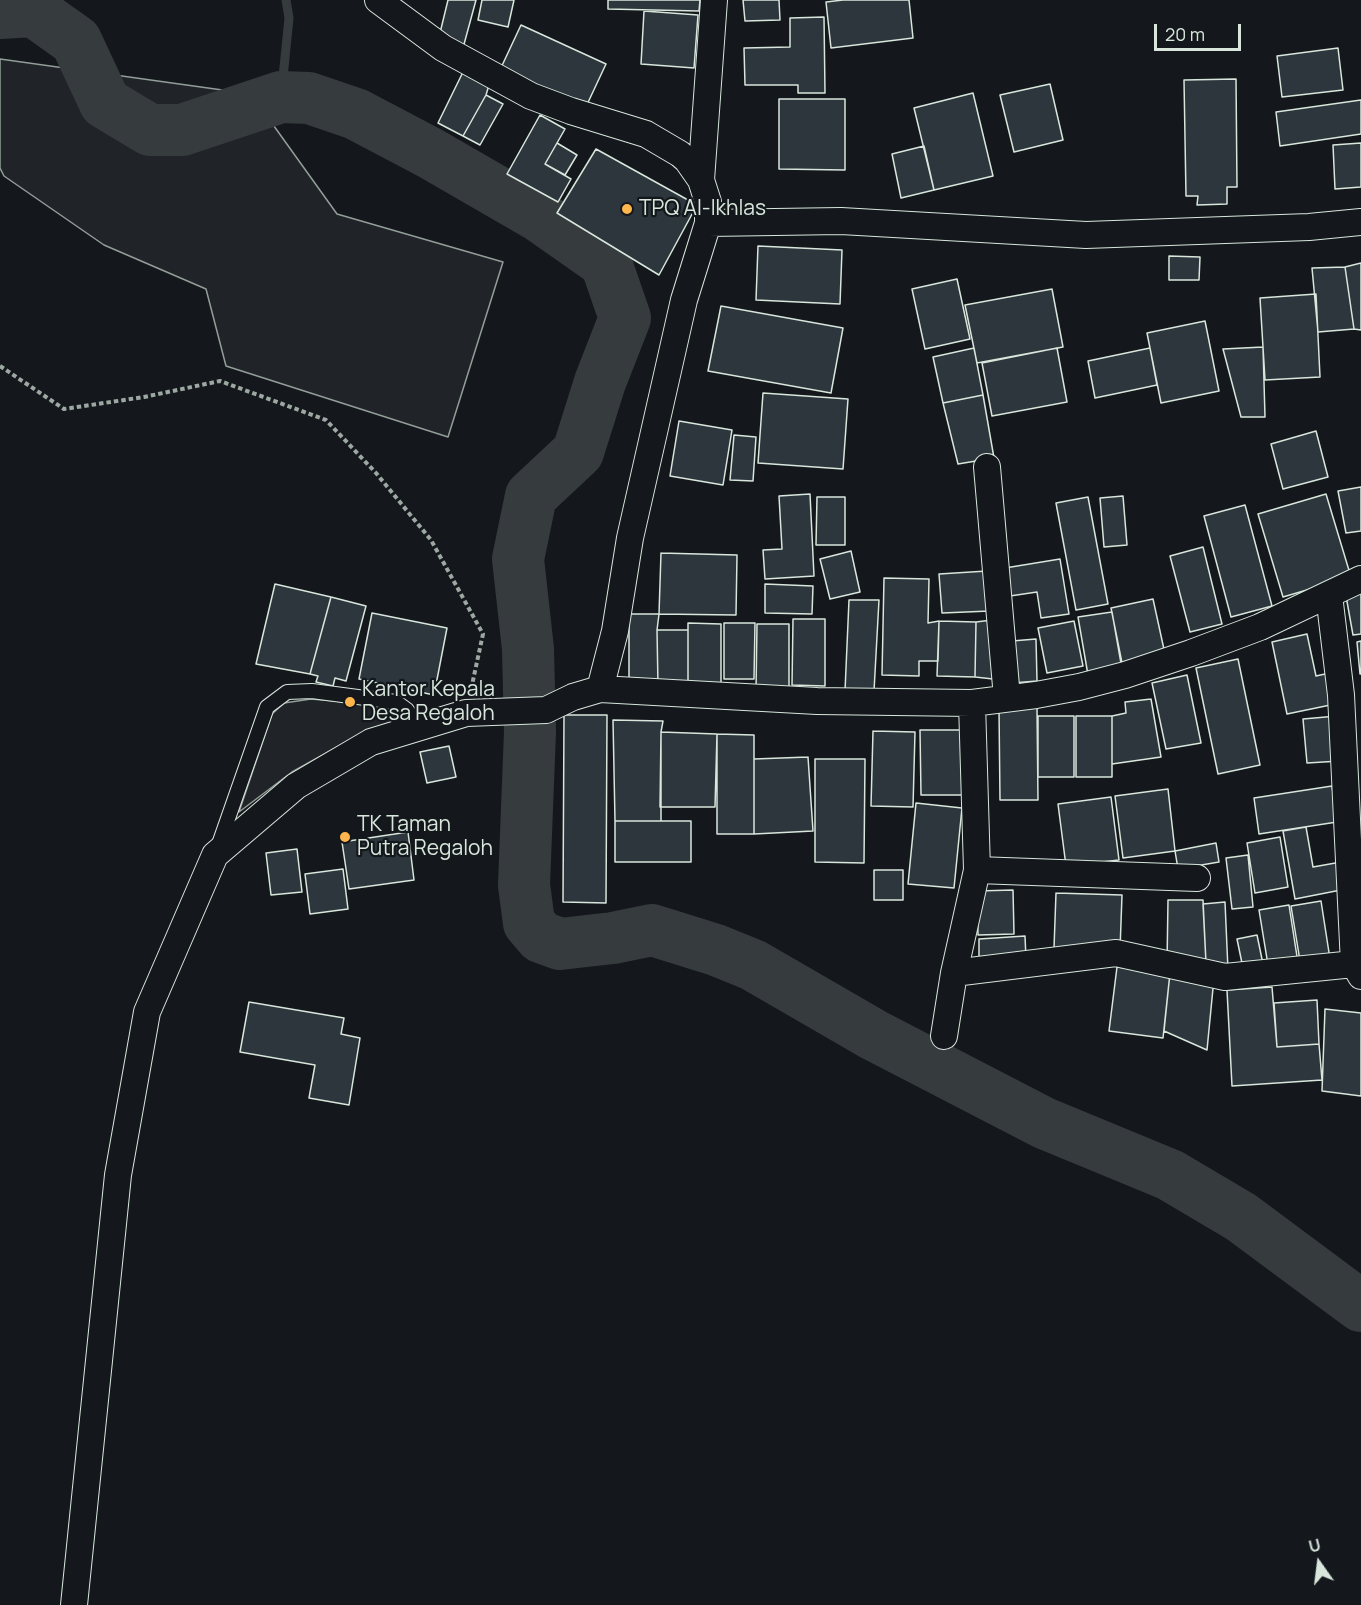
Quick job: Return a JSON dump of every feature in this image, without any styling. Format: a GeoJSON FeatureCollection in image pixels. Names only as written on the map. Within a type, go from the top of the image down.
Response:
{"type":"FeatureCollection","features":[{"type":"Feature","properties":{"kind":"street"},"geometry":{"type":"LineString","coordinates":[[378,0],[443,48],[531,96],[570,111],[646,134],[667,145],[687,160],[701,180],[708,202],[708,223],[684,300],[630,538],[615,631],[600,689]]}},
{"type":"Feature","properties":{"kind":"street"},"geometry":{"type":"LineString","coordinates":[[701,180],[714,0]]}},
{"type":"Feature","properties":{"kind":"street"},"geometry":{"type":"LineString","coordinates":[[708,223],[841,221],[1086,236],[1309,227],[1361,222]]}},
{"type":"Feature","properties":{"kind":"street"},"geometry":{"type":"LineString","coordinates":[[987,466],[1007,698]]}},
{"type":"Feature","properties":{"kind":"street"},"geometry":{"type":"LineString","coordinates":[[74,1605],[118,1175],[147,1012],[215,855],[296,786],[371,742],[466,713],[546,710],[573,697],[600,689],[817,701],[972,703],[1079,687],[1125,675],[1260,627],[1361,579]]}},
{"type":"Feature","properties":{"kind":"street"},"geometry":{"type":"LineString","coordinates":[[954,973],[1116,953],[1225,977],[1358,970],[1341,695],[1329,595]]}},
{"type":"Feature","properties":{"kind":"street"},"geometry":{"type":"LineString","coordinates":[[944,1036],[954,973],[977,870],[972,703]]}},
{"type":"Feature","properties":{"kind":"street"},"geometry":{"type":"LineString","coordinates":[[977,870],[1197,878]]}},
{"type":"Feature","properties":{"kind":"lane"},"geometry":{"type":"LineString","coordinates":[[215,855],[267,707],[287,692],[312,691],[396,702],[407,710],[420,727]]}},
{"type":"Feature","properties":{"kind":"path"},"geometry":{"type":"LineString","coordinates":[[0,366],[64,409],[144,397],[220,381],[326,420],[376,473],[431,540],[483,634],[466,713]]}},
{"type":"Feature","properties":{"kind":"shaded area"},"geometry":{"type":"Polygon","coordinates":[[[0,59],[251,94],[337,214],[503,262],[448,437],[226,366],[206,289],[104,245],[4,176],[0,168],[0,59]]]}},
{"type":"Feature","properties":{"kind":"shaded area"},"geometry":{"type":"Polygon","coordinates":[[[311,699],[392,706],[401,720],[357,736],[292,772],[239,812],[272,714],[284,703],[311,699]]]}},
{"type":"Feature","properties":{"kind":"building"},"geometry":{"type":"Polygon","coordinates":[[[448,0],[476,0],[463,48],[440,33],[448,0]]]}},
{"type":"Feature","properties":{"kind":"building"},"geometry":{"type":"Polygon","coordinates":[[[482,0],[514,0],[508,27],[478,20],[482,0]]]}},
{"type":"Feature","properties":{"kind":"building"},"geometry":{"type":"Polygon","coordinates":[[[608,0],[700,0],[699,11],[608,9],[608,0]]]}},
{"type":"Feature","properties":{"kind":"building"},"geometry":{"type":"Polygon","coordinates":[[[743,0],[779,0],[780,20],[745,21],[743,0]]]}},
{"type":"Feature","properties":{"kind":"building"},"geometry":{"type":"Polygon","coordinates":[[[909,0],[913,38],[831,48],[826,2],[909,0]]]}},
{"type":"Feature","properties":{"kind":"building"},"geometry":{"type":"Polygon","coordinates":[[[644,11],[698,15],[694,68],[641,64],[644,11]]]}},
{"type":"Feature","properties":{"kind":"building"},"geometry":{"type":"Polygon","coordinates":[[[824,17],[825,93],[798,93],[798,85],[745,85],[744,48],[790,47],[790,18],[824,17]]]}},
{"type":"Feature","properties":{"kind":"building"},"geometry":{"type":"Polygon","coordinates":[[[521,25],[606,64],[584,111],[499,72],[521,25]]]}},
{"type":"Feature","properties":{"kind":"building"},"geometry":{"type":"Polygon","coordinates":[[[1338,48],[1343,90],[1282,97],[1277,56],[1338,48]]]}},
{"type":"Feature","properties":{"kind":"building"},"geometry":{"type":"Polygon","coordinates":[[[463,72],[489,85],[486,95],[463,136],[438,123],[463,72]]]}},
{"type":"Feature","properties":{"kind":"building"},"geometry":{"type":"Polygon","coordinates":[[[1236,79],[1237,187],[1227,187],[1227,204],[1197,205],[1198,196],[1186,196],[1184,80],[1236,79]]]}},
{"type":"Feature","properties":{"kind":"building"},"geometry":{"type":"Polygon","coordinates":[[[1050,84],[1063,140],[1014,152],[1000,95],[1050,84]]]}},
{"type":"Feature","properties":{"kind":"building"},"geometry":{"type":"Polygon","coordinates":[[[973,93],[993,176],[934,190],[914,108],[973,93]]]}},
{"type":"Feature","properties":{"kind":"building"},"geometry":{"type":"Polygon","coordinates":[[[486,95],[503,104],[480,145],[463,136],[486,95]]]}},
{"type":"Feature","properties":{"kind":"building"},"geometry":{"type":"Polygon","coordinates":[[[779,99],[845,99],[845,170],[779,169],[779,99]]]}},
{"type":"Feature","properties":{"kind":"building"},"geometry":{"type":"Polygon","coordinates":[[[1361,100],[1361,134],[1280,146],[1276,112],[1361,100]]]}},
{"type":"Feature","properties":{"kind":"building"},"geometry":{"type":"Polygon","coordinates":[[[540,115],[565,129],[545,164],[571,179],[558,202],[507,174],[540,115]]]}},
{"type":"Feature","properties":{"kind":"building"},"geometry":{"type":"Polygon","coordinates":[[[557,143],[577,155],[565,175],[545,164],[557,143]]]}},
{"type":"Feature","properties":{"kind":"building"},"geometry":{"type":"Polygon","coordinates":[[[1361,143],[1361,187],[1335,189],[1333,145],[1361,143]]]}},
{"type":"Feature","properties":{"kind":"building"},"geometry":{"type":"Polygon","coordinates":[[[924,146],[934,190],[901,198],[892,154],[924,146]]]}},
{"type":"Feature","properties":{"kind":"building","name":"TPQ Al-Ikhlas"},"geometry":{"type":"Polygon","coordinates":[[[596,149],[697,205],[659,275],[557,213],[596,149]]]}},
{"type":"Feature","properties":{"kind":"building"},"geometry":{"type":"Polygon","coordinates":[[[758,246],[842,250],[840,304],[756,300],[758,246]]]}},
{"type":"Feature","properties":{"kind":"building"},"geometry":{"type":"Polygon","coordinates":[[[1169,256],[1200,257],[1199,280],[1169,280],[1169,256]]]}},
{"type":"Feature","properties":{"kind":"building"},"geometry":{"type":"Polygon","coordinates":[[[1361,263],[1361,330],[1354,329],[1345,267],[1361,263]]]}},
{"type":"Feature","properties":{"kind":"building"},"geometry":{"type":"Polygon","coordinates":[[[1345,267],[1354,329],[1318,332],[1312,268],[1345,267]]]}},
{"type":"Feature","properties":{"kind":"building"},"geometry":{"type":"Polygon","coordinates":[[[957,279],[970,339],[925,349],[912,289],[957,279]]]}},
{"type":"Feature","properties":{"kind":"building"},"geometry":{"type":"Polygon","coordinates":[[[1052,289],[1063,347],[977,363],[965,305],[1052,289]]]}},
{"type":"Feature","properties":{"kind":"building"},"geometry":{"type":"Polygon","coordinates":[[[1316,294],[1320,377],[1265,380],[1260,298],[1316,294]]]}},
{"type":"Feature","properties":{"kind":"building"},"geometry":{"type":"Polygon","coordinates":[[[721,306],[843,328],[831,393],[708,371],[721,306]]]}},
{"type":"Feature","properties":{"kind":"building"},"geometry":{"type":"Polygon","coordinates":[[[1205,321],[1219,391],[1161,403],[1147,333],[1205,321]]]}},
{"type":"Feature","properties":{"kind":"building"},"geometry":{"type":"Polygon","coordinates":[[[1263,347],[1265,417],[1241,417],[1223,349],[1263,347]]]}},
{"type":"Feature","properties":{"kind":"building"},"geometry":{"type":"Polygon","coordinates":[[[974,348],[983,395],[943,403],[933,357],[974,348]]]}},
{"type":"Feature","properties":{"kind":"building"},"geometry":{"type":"Polygon","coordinates":[[[1057,348],[1067,402],[992,416],[982,363],[1057,348]]]}},
{"type":"Feature","properties":{"kind":"building"},"geometry":{"type":"Polygon","coordinates":[[[1150,348],[1157,385],[1095,398],[1088,361],[1150,348]]]}},
{"type":"Feature","properties":{"kind":"building"},"geometry":{"type":"Polygon","coordinates":[[[763,393],[848,399],[843,469],[758,463],[763,393]]]}},
{"type":"Feature","properties":{"kind":"building"},"geometry":{"type":"Polygon","coordinates":[[[983,395],[994,458],[958,464],[943,403],[983,395]]]}},
{"type":"Feature","properties":{"kind":"building"},"geometry":{"type":"Polygon","coordinates":[[[679,421],[732,430],[723,485],[670,476],[679,421]]]}},
{"type":"Feature","properties":{"kind":"building"},"geometry":{"type":"Polygon","coordinates":[[[1316,431],[1328,477],[1283,489],[1271,444],[1316,431]]]}},
{"type":"Feature","properties":{"kind":"building"},"geometry":{"type":"Polygon","coordinates":[[[734,435],[756,437],[753,481],[730,480],[734,435]]]}},
{"type":"Feature","properties":{"kind":"building"},"geometry":{"type":"Polygon","coordinates":[[[1361,487],[1361,531],[1346,533],[1338,491],[1361,487]]]}},
{"type":"Feature","properties":{"kind":"building"},"geometry":{"type":"Polygon","coordinates":[[[810,494],[814,576],[765,579],[763,550],[782,549],[779,496],[810,494]]]}},
{"type":"Feature","properties":{"kind":"building"},"geometry":{"type":"Polygon","coordinates":[[[1326,494],[1351,577],[1283,597],[1258,514],[1326,494]]]}},
{"type":"Feature","properties":{"kind":"building"},"geometry":{"type":"Polygon","coordinates":[[[1123,496],[1127,545],[1104,547],[1100,498],[1123,496]]]}},
{"type":"Feature","properties":{"kind":"building"},"geometry":{"type":"Polygon","coordinates":[[[817,497],[845,497],[845,545],[816,545],[817,497]]]}},
{"type":"Feature","properties":{"kind":"building"},"geometry":{"type":"Polygon","coordinates":[[[1088,497],[1108,604],[1076,610],[1056,503],[1088,497]]]}},
{"type":"Feature","properties":{"kind":"building"},"geometry":{"type":"Polygon","coordinates":[[[1245,505],[1272,606],[1231,617],[1204,516],[1245,505]]]}},
{"type":"Feature","properties":{"kind":"building"},"geometry":{"type":"Polygon","coordinates":[[[1203,547],[1222,624],[1190,632],[1170,556],[1203,547]]]}},
{"type":"Feature","properties":{"kind":"building"},"geometry":{"type":"Polygon","coordinates":[[[851,551],[860,592],[830,599],[820,559],[851,551]]]}},
{"type":"Feature","properties":{"kind":"building"},"geometry":{"type":"Polygon","coordinates":[[[661,553],[737,555],[736,615],[659,614],[661,553]]]}},
{"type":"Feature","properties":{"kind":"building"},"geometry":{"type":"Polygon","coordinates":[[[1060,559],[1069,614],[1041,618],[1037,592],[1010,596],[1005,568],[1060,559]]]}},
{"type":"Feature","properties":{"kind":"building"},"geometry":{"type":"Polygon","coordinates":[[[987,571],[990,611],[942,613],[939,574],[987,571]]]}},
{"type":"Feature","properties":{"kind":"building"},"geometry":{"type":"Polygon","coordinates":[[[884,578],[929,579],[928,623],[939,621],[938,661],[919,661],[919,676],[882,675],[884,578]]]}},
{"type":"Feature","properties":{"kind":"building"},"geometry":{"type":"Polygon","coordinates":[[[275,584],[331,597],[310,674],[256,664],[275,584]]]}},
{"type":"Feature","properties":{"kind":"building"},"geometry":{"type":"Polygon","coordinates":[[[765,584],[813,586],[812,614],[765,613],[765,584]]]}},
{"type":"Feature","properties":{"kind":"building"},"geometry":{"type":"Polygon","coordinates":[[[1361,593],[1361,634],[1353,635],[1346,596],[1361,593]]]}},
{"type":"Feature","properties":{"kind":"building"},"geometry":{"type":"Polygon","coordinates":[[[331,597],[366,606],[346,681],[335,678],[333,686],[316,682],[318,676],[310,674],[331,597]]]}},
{"type":"Feature","properties":{"kind":"building"},"geometry":{"type":"Polygon","coordinates":[[[1153,599],[1165,654],[1122,663],[1111,608],[1153,599]]]}},
{"type":"Feature","properties":{"kind":"building"},"geometry":{"type":"Polygon","coordinates":[[[849,600],[879,600],[874,691],[845,691],[849,600]]]}},
{"type":"Feature","properties":{"kind":"building"},"geometry":{"type":"Polygon","coordinates":[[[1112,612],[1122,669],[1088,675],[1078,617],[1112,612]]]}},
{"type":"Feature","properties":{"kind":"building"},"geometry":{"type":"Polygon","coordinates":[[[372,613],[447,628],[434,695],[359,679],[372,613]]]}},
{"type":"Feature","properties":{"kind":"building"},"geometry":{"type":"Polygon","coordinates":[[[629,614],[659,614],[658,686],[629,685],[629,614]]]}},
{"type":"Feature","properties":{"kind":"building"},"geometry":{"type":"Polygon","coordinates":[[[793,619],[825,619],[825,686],[792,685],[793,619]]]}},
{"type":"Feature","properties":{"kind":"building"},"geometry":{"type":"Polygon","coordinates":[[[992,620],[1002,680],[975,677],[976,622],[992,620]]]}},
{"type":"Feature","properties":{"kind":"building"},"geometry":{"type":"Polygon","coordinates":[[[939,621],[976,622],[975,677],[937,676],[939,621]]]}},
{"type":"Feature","properties":{"kind":"building"},"geometry":{"type":"Polygon","coordinates":[[[1074,621],[1083,666],[1047,673],[1038,628],[1074,621]]]}},
{"type":"Feature","properties":{"kind":"building"},"geometry":{"type":"Polygon","coordinates":[[[688,623],[721,624],[721,690],[688,685],[688,623]]]}},
{"type":"Feature","properties":{"kind":"building"},"geometry":{"type":"Polygon","coordinates":[[[724,623],[755,623],[754,679],[724,679],[724,623]]]}},
{"type":"Feature","properties":{"kind":"building"},"geometry":{"type":"Polygon","coordinates":[[[757,624],[789,624],[789,691],[756,691],[757,624]]]}},
{"type":"Feature","properties":{"kind":"building"},"geometry":{"type":"Polygon","coordinates":[[[657,630],[688,630],[688,685],[658,686],[657,630]]]}},
{"type":"Feature","properties":{"kind":"building"},"geometry":{"type":"Polygon","coordinates":[[[1307,634],[1316,676],[1334,672],[1340,703],[1287,714],[1272,642],[1307,634]]]}},
{"type":"Feature","properties":{"kind":"building"},"geometry":{"type":"Polygon","coordinates":[[[1036,639],[1037,681],[1013,683],[1012,641],[1036,639]]]}},
{"type":"Feature","properties":{"kind":"building"},"geometry":{"type":"Polygon","coordinates":[[[1361,641],[1361,674],[1360,674],[1357,642],[1361,641]]]}},
{"type":"Feature","properties":{"kind":"building"},"geometry":{"type":"Polygon","coordinates":[[[1238,659],[1260,765],[1218,774],[1196,668],[1238,659]]]}},
{"type":"Feature","properties":{"kind":"building"},"geometry":{"type":"Polygon","coordinates":[[[1187,675],[1201,743],[1166,749],[1152,683],[1187,675]]]}},
{"type":"Feature","properties":{"kind":"building"},"geometry":{"type":"Polygon","coordinates":[[[1151,699],[1161,757],[1112,764],[1112,716],[1126,713],[1125,702],[1151,699]]]}},
{"type":"Feature","properties":{"kind":"building"},"geometry":{"type":"Polygon","coordinates":[[[1037,708],[1038,800],[1000,800],[999,709],[1037,708]]]}},
{"type":"Feature","properties":{"kind":"building"},"geometry":{"type":"Polygon","coordinates":[[[564,715],[607,715],[606,903],[563,902],[564,715]]]}},
{"type":"Feature","properties":{"kind":"building"},"geometry":{"type":"Polygon","coordinates":[[[1038,716],[1074,716],[1074,777],[1038,777],[1038,716]]]}},
{"type":"Feature","properties":{"kind":"building"},"geometry":{"type":"Polygon","coordinates":[[[1076,716],[1112,716],[1112,777],[1076,777],[1076,716]]]}},
{"type":"Feature","properties":{"kind":"building"},"geometry":{"type":"Polygon","coordinates":[[[1337,716],[1340,761],[1307,763],[1303,719],[1337,716]]]}},
{"type":"Feature","properties":{"kind":"building"},"geometry":{"type":"Polygon","coordinates":[[[613,720],[663,721],[661,821],[615,821],[613,720]]]}},
{"type":"Feature","properties":{"kind":"building"},"geometry":{"type":"Polygon","coordinates":[[[920,730],[966,730],[966,795],[921,795],[920,730]]]}},
{"type":"Feature","properties":{"kind":"building"},"geometry":{"type":"Polygon","coordinates":[[[873,731],[915,732],[913,807],[871,806],[873,731]]]}},
{"type":"Feature","properties":{"kind":"building"},"geometry":{"type":"Polygon","coordinates":[[[661,732],[717,734],[715,807],[660,807],[661,732]]]}},
{"type":"Feature","properties":{"kind":"building"},"geometry":{"type":"Polygon","coordinates":[[[717,734],[754,735],[754,834],[717,834],[717,734]]]}},
{"type":"Feature","properties":{"kind":"building"},"geometry":{"type":"Polygon","coordinates":[[[449,746],[456,777],[427,783],[420,752],[449,746]]]}},
{"type":"Feature","properties":{"kind":"building"},"geometry":{"type":"Polygon","coordinates":[[[808,757],[813,831],[754,834],[754,759],[808,757]]]}},
{"type":"Feature","properties":{"kind":"building"},"geometry":{"type":"Polygon","coordinates":[[[815,759],[865,759],[864,863],[815,862],[815,759]]]}},
{"type":"Feature","properties":{"kind":"building"},"geometry":{"type":"Polygon","coordinates":[[[1332,786],[1337,822],[1259,834],[1254,798],[1332,786]]]}},
{"type":"Feature","properties":{"kind":"building"},"geometry":{"type":"Polygon","coordinates":[[[1168,789],[1175,851],[1123,858],[1115,796],[1168,789]]]}},
{"type":"Feature","properties":{"kind":"building"},"geometry":{"type":"Polygon","coordinates":[[[1111,797],[1119,860],[1066,866],[1058,804],[1111,797]]]}},
{"type":"Feature","properties":{"kind":"building"},"geometry":{"type":"Polygon","coordinates":[[[916,803],[962,808],[954,888],[908,884],[916,803]]]}},
{"type":"Feature","properties":{"kind":"building"},"geometry":{"type":"Polygon","coordinates":[[[615,821],[691,821],[691,862],[615,862],[615,821]]]}},
{"type":"Feature","properties":{"kind":"building"},"geometry":{"type":"Polygon","coordinates":[[[1306,827],[1313,867],[1341,862],[1346,889],[1295,899],[1283,831],[1306,827]]]}},
{"type":"Feature","properties":{"kind":"building"},"geometry":{"type":"Polygon","coordinates":[[[408,832],[414,880],[349,889],[342,842],[408,832]]]}},
{"type":"Feature","properties":{"kind":"building"},"geometry":{"type":"Polygon","coordinates":[[[1280,837],[1288,887],[1255,893],[1247,843],[1280,837]]]}},
{"type":"Feature","properties":{"kind":"building"},"geometry":{"type":"Polygon","coordinates":[[[1216,843],[1219,862],[1178,869],[1175,851],[1216,843]]]}},
{"type":"Feature","properties":{"kind":"building"},"geometry":{"type":"Polygon","coordinates":[[[297,849],[302,892],[271,895],[266,853],[297,849]]]}},
{"type":"Feature","properties":{"kind":"building"},"geometry":{"type":"Polygon","coordinates":[[[1248,855],[1253,907],[1232,909],[1226,858],[1248,855]]]}},
{"type":"Feature","properties":{"kind":"building"},"geometry":{"type":"Polygon","coordinates":[[[343,869],[348,909],[310,914],[305,874],[343,869]]]}},
{"type":"Feature","properties":{"kind":"building"},"geometry":{"type":"Polygon","coordinates":[[[874,870],[903,870],[903,900],[874,900],[874,870]]]}},
{"type":"Feature","properties":{"kind":"building"},"geometry":{"type":"Polygon","coordinates":[[[1013,890],[1014,934],[978,935],[977,891],[1013,890]]]}},
{"type":"Feature","properties":{"kind":"building"},"geometry":{"type":"Polygon","coordinates":[[[1056,893],[1122,895],[1120,950],[1054,948],[1056,893]]]}},
{"type":"Feature","properties":{"kind":"building"},"geometry":{"type":"Polygon","coordinates":[[[1168,900],[1203,900],[1206,963],[1167,964],[1168,900]]]}},
{"type":"Feature","properties":{"kind":"building"},"geometry":{"type":"Polygon","coordinates":[[[1321,901],[1330,959],[1300,961],[1291,906],[1321,901]]]}},
{"type":"Feature","properties":{"kind":"building"},"geometry":{"type":"Polygon","coordinates":[[[1225,902],[1228,970],[1206,963],[1203,904],[1225,902]]]}},
{"type":"Feature","properties":{"kind":"building"},"geometry":{"type":"Polygon","coordinates":[[[1289,905],[1298,963],[1268,965],[1259,910],[1289,905]]]}},
{"type":"Feature","properties":{"kind":"building"},"geometry":{"type":"Polygon","coordinates":[[[1257,935],[1263,964],[1243,968],[1237,939],[1257,935]]]}},
{"type":"Feature","properties":{"kind":"building"},"geometry":{"type":"Polygon","coordinates":[[[1025,936],[1026,959],[979,962],[979,939],[1025,936]]]}},
{"type":"Feature","properties":{"kind":"building"},"geometry":{"type":"Polygon","coordinates":[[[1117,967],[1170,973],[1163,1038],[1109,1031],[1117,967]]]}},
{"type":"Feature","properties":{"kind":"building"},"geometry":{"type":"Polygon","coordinates":[[[1170,973],[1214,978],[1207,1050],[1164,1031],[1170,973]]]}},
{"type":"Feature","properties":{"kind":"building"},"geometry":{"type":"Polygon","coordinates":[[[1272,987],[1277,1047],[1319,1044],[1322,1080],[1232,1086],[1227,990],[1272,987]]]}},
{"type":"Feature","properties":{"kind":"building"},"geometry":{"type":"Polygon","coordinates":[[[1317,1000],[1319,1044],[1277,1047],[1274,1003],[1317,1000]]]}},
{"type":"Feature","properties":{"kind":"building"},"geometry":{"type":"Polygon","coordinates":[[[249,1002],[344,1018],[341,1034],[360,1038],[349,1105],[309,1098],[315,1065],[240,1052],[249,1002]]]}},
{"type":"Feature","properties":{"kind":"building"},"geometry":{"type":"Polygon","coordinates":[[[1325,1009],[1361,1013],[1361,1096],[1322,1091],[1325,1009]]]}},
{"type":"Feature","properties":{"kind":"waterway"},"geometry":{"type":"LineString","coordinates":[[281,97],[289,18],[286,0]]}},
{"type":"Feature","properties":{"kind":"waterway"},"geometry":{"type":"LineString","coordinates":[[0,13],[34,11],[76,41],[105,103],[150,130],[182,130],[281,97],[309,98],[356,114],[430,153],[539,216],[606,263],[625,318],[600,382],[578,452],[531,496],[518,559],[528,649],[530,732],[524,885],[529,923],[541,937],[560,944],[613,938],[652,930],[716,950],[753,965],[874,1035],[1044,1123],[1170,1175],[1241,1217],[1361,1306]]}},
{"type":"Feature","properties":{"kind":"place","name":"TPQ Al-Ikhlas"},"geometry":{"type":"Point","coordinates":[627,209]}},
{"type":"Feature","properties":{"kind":"place","name":"Kantor Kepala Desa Regaloh"},"geometry":{"type":"Point","coordinates":[350,702]}},
{"type":"Feature","properties":{"kind":"place","name":"TK Taman Putra Regaloh"},"geometry":{"type":"Point","coordinates":[345,837]}}]}
